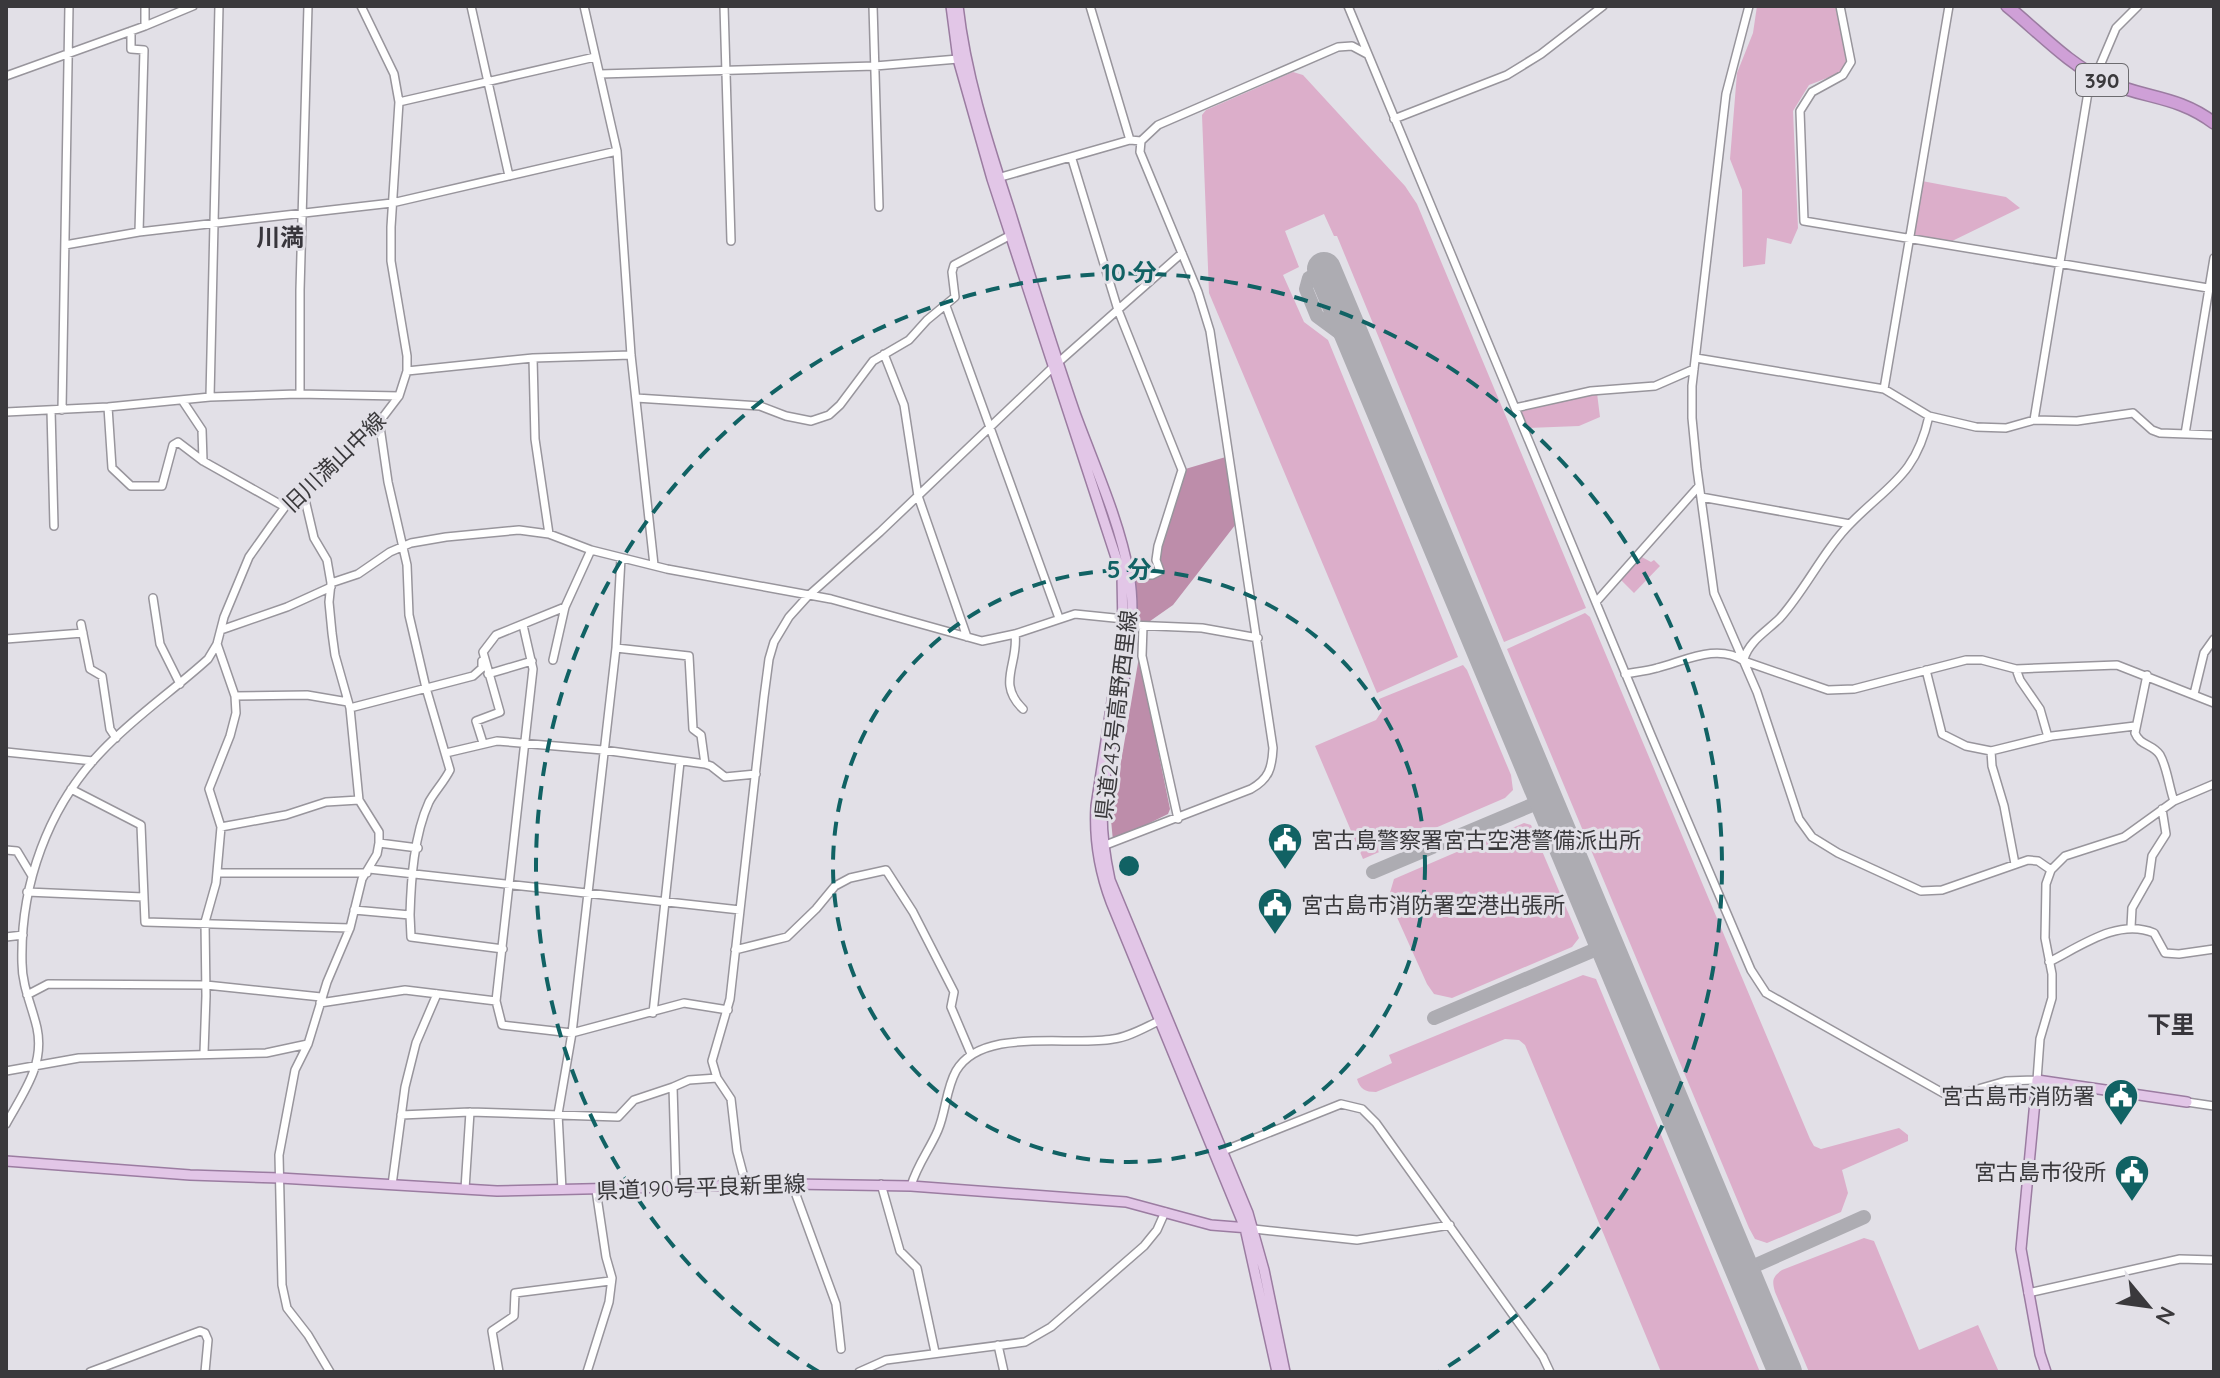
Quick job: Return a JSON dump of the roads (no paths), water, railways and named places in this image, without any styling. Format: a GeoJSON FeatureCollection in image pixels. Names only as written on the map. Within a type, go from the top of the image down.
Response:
{"type":"FeatureCollection","features":[{"type":"Feature","properties":{"kind":"highway","name":"390"},"geometry":{"type":"LineString","coordinates":[[2007,6],[2091,74],[2113,85],[2188,106],[2214,123]]}},
{"type":"Feature","properties":{"kind":"main road","name":"県道243号高野西里線"},"geometry":{"type":"LineString","coordinates":[[951,6],[958,59],[1117,556],[1124,588],[1128,622],[1097,793],[1095,835],[1104,884],[1159,1021],[1250,1228]]}},
{"type":"Feature","properties":{"kind":"main road","name":"県道243号高野西里線"},"geometry":{"type":"LineString","coordinates":[[958,6],[972,86],[1009,236],[1114,524],[1129,575],[1128,622],[1103,793],[1103,846],[1119,905],[1223,1151],[1250,1228]]}},
{"type":"Feature","properties":{"kind":"main road"},"geometry":{"type":"LineString","coordinates":[[2046,1372],[2021,1249],[2037,1080],[2187,1102]]}},
{"type":"Feature","properties":{"kind":"main road","name":"県道190号平良新里線"},"geometry":{"type":"LineString","coordinates":[[6,1161],[190,1175],[465,1189],[596,1190],[881,1184],[1117,1201],[1211,1225],[1250,1228]]}},
{"type":"Feature","properties":{"kind":"main road"},"geometry":{"type":"LineString","coordinates":[[1250,1228],[1277,1372]]}},
{"type":"Feature","properties":{"kind":"main road"},"geometry":{"type":"LineString","coordinates":[[1250,1228],[1285,1372]]}},
{"type":"Feature","properties":{"kind":"street"},"geometry":{"type":"LineString","coordinates":[[62,410],[69,6]]}},
{"type":"Feature","properties":{"kind":"street"},"geometry":{"type":"LineString","coordinates":[[145,6],[145,26]]}},
{"type":"Feature","properties":{"kind":"street"},"geometry":{"type":"LineString","coordinates":[[6,76],[193,6]]}},
{"type":"Feature","properties":{"kind":"street"},"geometry":{"type":"LineString","coordinates":[[210,397],[219,6]]}},
{"type":"Feature","properties":{"kind":"street"},"geometry":{"type":"LineString","coordinates":[[300,394],[308,6]]}},
{"type":"Feature","properties":{"kind":"street","name":"旧川満山中線"},"geometry":{"type":"LineString","coordinates":[[6,1124],[32,1081],[37,1064],[39,1044],[22,963],[23,935],[27,892],[54,818],[93,761],[208,659],[217,644],[249,557],[285,507],[379,420],[399,396],[407,371],[391,261],[399,102],[394,74],[361,6]]}},
{"type":"Feature","properties":{"kind":"street"},"geometry":{"type":"LineString","coordinates":[[471,6],[509,176]]}},
{"type":"Feature","properties":{"kind":"street"},"geometry":{"type":"LineString","coordinates":[[584,6],[617,151],[631,355],[654,565]]}},
{"type":"Feature","properties":{"kind":"street"},"geometry":{"type":"LineString","coordinates":[[724,6],[731,241]]}},
{"type":"Feature","properties":{"kind":"street"},"geometry":{"type":"LineString","coordinates":[[873,6],[879,207]]}},
{"type":"Feature","properties":{"kind":"street"},"geometry":{"type":"LineString","coordinates":[[1090,6],[1130,140]]}},
{"type":"Feature","properties":{"kind":"street"},"geometry":{"type":"LineString","coordinates":[[1348,6],[1625,674],[1751,970],[1766,993],[1950,1097],[2006,1081],[2037,1080],[2040,1039],[2052,998],[2045,919],[2046,884],[2051,870],[2060,859],[2124,837],[2174,801],[2214,784]]}},
{"type":"Feature","properties":{"kind":"street"},"geometry":{"type":"LineString","coordinates":[[1394,119],[1507,75],[1541,54],[1603,6]]}},
{"type":"Feature","properties":{"kind":"street"},"geometry":{"type":"LineString","coordinates":[[1749,6],[1726,94],[1691,403],[1714,593],[1776,746],[1799,819],[1812,837],[1838,853],[1921,891],[1942,890],[2033,860],[2051,870]]}},
{"type":"Feature","properties":{"kind":"street"},"geometry":{"type":"LineString","coordinates":[[1840,6],[1851,62],[1843,75],[1812,92],[1800,111],[1802,219],[1910,240],[2212,289]]}},
{"type":"Feature","properties":{"kind":"street"},"geometry":{"type":"LineString","coordinates":[[1884,389],[1949,6]]}},
{"type":"Feature","properties":{"kind":"street"},"geometry":{"type":"LineString","coordinates":[[2034,420],[2091,74],[2099,68],[2116,28],[2138,6]]}},
{"type":"Feature","properties":{"kind":"street"},"geometry":{"type":"LineString","coordinates":[[131,31],[131,49],[144,50],[139,232]]}},
{"type":"Feature","properties":{"kind":"street"},"geometry":{"type":"LineString","coordinates":[[1103,846],[1251,789],[1264,780],[1272,767],[1273,748],[1258,638],[1210,331],[1198,292],[1140,152],[1141,141],[1158,125],[1338,47],[1352,46],[1367,54]]}},
{"type":"Feature","properties":{"kind":"street"},"geometry":{"type":"LineString","coordinates":[[399,102],[595,57]]}},
{"type":"Feature","properties":{"kind":"street"},"geometry":{"type":"LineString","coordinates":[[600,74],[875,66],[958,59]]}},
{"type":"Feature","properties":{"kind":"street"},"geometry":{"type":"LineString","coordinates":[[996,178],[1072,159],[1130,140],[1141,141]]}},
{"type":"Feature","properties":{"kind":"street"},"geometry":{"type":"LineString","coordinates":[[65,245],[139,232],[392,203],[617,151]]}},
{"type":"Feature","properties":{"kind":"street"},"geometry":{"type":"LineString","coordinates":[[1072,159],[1118,310],[1182,470],[1158,546],[1156,560],[1160,571],[1152,575],[1129,575]]}},
{"type":"Feature","properties":{"kind":"street"},"geometry":{"type":"LineString","coordinates":[[636,398],[760,406],[811,421],[829,415],[873,361],[909,340],[955,297],[954,265],[1009,236]]}},
{"type":"Feature","properties":{"kind":"street"},"geometry":{"type":"LineString","coordinates":[[746,1185],[737,1151],[731,1099],[717,1078],[712,1061],[728,1010],[769,659],[783,628],[808,596],[1055,366],[1182,253]]}},
{"type":"Feature","properties":{"kind":"street"},"geometry":{"type":"LineString","coordinates":[[2185,434],[2212,289],[2214,258]]}},
{"type":"Feature","properties":{"kind":"street"},"geometry":{"type":"LineString","coordinates":[[946,306],[1059,618]]}},
{"type":"Feature","properties":{"kind":"street"},"geometry":{"type":"LineString","coordinates":[[884,354],[904,405],[918,496],[967,637]]}},
{"type":"Feature","properties":{"kind":"street"},"geometry":{"type":"LineString","coordinates":[[407,371],[533,358],[631,355]]}},
{"type":"Feature","properties":{"kind":"street"},"geometry":{"type":"LineString","coordinates":[[533,358],[535,439],[549,534]]}},
{"type":"Feature","properties":{"kind":"street"},"geometry":{"type":"LineString","coordinates":[[1696,358],[1884,389],[1929,416],[1976,427],[2006,428],[2034,420],[2077,421],[2133,413],[2160,433],[2214,435]]}},
{"type":"Feature","properties":{"kind":"street"},"geometry":{"type":"LineString","coordinates":[[1515,408],[1591,391],[1655,386],[1694,369]]}},
{"type":"Feature","properties":{"kind":"street"},"geometry":{"type":"LineString","coordinates":[[6,412],[108,407],[210,397],[300,394],[399,396]]}},
{"type":"Feature","properties":{"kind":"street"},"geometry":{"type":"LineString","coordinates":[[182,400],[202,430],[203,461]]}},
{"type":"Feature","properties":{"kind":"street"},"geometry":{"type":"LineString","coordinates":[[108,407],[112,468],[131,486],[162,486],[173,445],[178,442],[203,461],[285,507]]}},
{"type":"Feature","properties":{"kind":"street"},"geometry":{"type":"LineString","coordinates":[[51,410],[54,526]]}},
{"type":"Feature","properties":{"kind":"street"},"geometry":{"type":"LineString","coordinates":[[1744,661],[1756,639],[1780,617],[1850,524],[1900,479],[1923,441],[1929,416]]}},
{"type":"Feature","properties":{"kind":"street"},"geometry":{"type":"LineString","coordinates":[[379,420],[407,565],[409,615],[450,770],[431,798],[418,848],[413,875],[411,937],[503,949]]}},
{"type":"Feature","properties":{"kind":"street"},"geometry":{"type":"LineString","coordinates":[[1596,602],[1699,486]]}},
{"type":"Feature","properties":{"kind":"street"},"geometry":{"type":"LineString","coordinates":[[303,491],[314,538],[327,560],[335,655],[349,705],[359,800],[379,832],[377,854],[358,891],[350,928],[320,1000],[308,1044],[295,1070],[279,1155],[280,1260],[287,1308],[330,1372]]}},
{"type":"Feature","properties":{"kind":"street"},"geometry":{"type":"LineString","coordinates":[[1701,497],[1850,524]]}},
{"type":"Feature","properties":{"kind":"street"},"geometry":{"type":"LineString","coordinates":[[221,630],[287,607],[358,574],[402,546],[446,537],[519,530],[549,534],[621,558],[880,611],[982,641],[1015,634],[1075,614],[1143,626],[1202,628],[1258,638]]}},
{"type":"Feature","properties":{"kind":"street"},"geometry":{"type":"LineString","coordinates":[[553,660],[565,607],[591,550]]}},
{"type":"Feature","properties":{"kind":"street"},"geometry":{"type":"LineString","coordinates":[[562,1190],[558,1114],[572,1033],[589,893],[616,648],[621,558]]}},
{"type":"Feature","properties":{"kind":"street"},"geometry":{"type":"LineString","coordinates":[[153,598],[160,644],[180,684]]}},
{"type":"Feature","properties":{"kind":"street"},"geometry":{"type":"LineString","coordinates":[[235,696],[307,695],[349,705],[473,676],[482,668],[483,652],[496,635],[565,607]]}},
{"type":"Feature","properties":{"kind":"street"},"geometry":{"type":"LineString","coordinates":[[523,625],[532,661],[526,745],[496,1001],[502,1025],[572,1033],[684,1003],[728,1010]]}},
{"type":"Feature","properties":{"kind":"street"},"geometry":{"type":"LineString","coordinates":[[1143,626],[1142,656],[1178,819]]}},
{"type":"Feature","properties":{"kind":"street"},"geometry":{"type":"LineString","coordinates":[[6,639],[82,629],[90,669],[102,676],[110,729],[116,738]]}},
{"type":"Feature","properties":{"kind":"street"},"geometry":{"type":"LineString","coordinates":[[1015,634],[1009,689],[1015,702],[1023,709]]}},
{"type":"Feature","properties":{"kind":"street"},"geometry":{"type":"LineString","coordinates":[[2194,694],[2204,653],[2214,639]]}},
{"type":"Feature","properties":{"kind":"street"},"geometry":{"type":"LineString","coordinates":[[204,1053],[205,922],[213,898],[221,827],[209,789],[236,713],[235,696],[217,644]]}},
{"type":"Feature","properties":{"kind":"street"},"geometry":{"type":"LineString","coordinates":[[616,648],[689,656],[693,729],[701,735],[705,764]]}},
{"type":"Feature","properties":{"kind":"street"},"geometry":{"type":"LineString","coordinates":[[483,652],[500,712],[476,721],[483,743]]}},
{"type":"Feature","properties":{"kind":"street"},"geometry":{"type":"LineString","coordinates":[[1625,674],[1708,653],[1735,655],[1744,661],[1828,690],[1854,689],[1966,660],[1982,660],[2016,669],[2107,664],[2147,675],[2214,703]]}},
{"type":"Feature","properties":{"kind":"street"},"geometry":{"type":"LineString","coordinates":[[488,674],[532,661]]}},
{"type":"Feature","properties":{"kind":"street"},"geometry":{"type":"LineString","coordinates":[[2016,669],[2040,709],[2048,737]]}},
{"type":"Feature","properties":{"kind":"street"},"geometry":{"type":"LineString","coordinates":[[1926,670],[1942,734],[1966,746],[1991,751],[2048,737],[2135,726]]}},
{"type":"Feature","properties":{"kind":"street"},"geometry":{"type":"LineString","coordinates":[[2147,675],[2135,726],[2139,742],[2154,748],[2160,756],[2174,801]]}},
{"type":"Feature","properties":{"kind":"street"},"geometry":{"type":"LineString","coordinates":[[446,753],[497,741],[603,750],[705,764],[725,777],[756,774]]}},
{"type":"Feature","properties":{"kind":"street"},"geometry":{"type":"LineString","coordinates":[[1991,751],[2015,864]]}},
{"type":"Feature","properties":{"kind":"street"},"geometry":{"type":"LineString","coordinates":[[6,752],[93,761]]}},
{"type":"Feature","properties":{"kind":"street"},"geometry":{"type":"LineString","coordinates":[[653,1013],[680,762]]}},
{"type":"Feature","properties":{"kind":"street"},"geometry":{"type":"LineString","coordinates":[[71,789],[141,825],[145,922],[350,928]]}},
{"type":"Feature","properties":{"kind":"street"},"geometry":{"type":"LineString","coordinates":[[221,827],[286,815],[326,802],[359,800]]}},
{"type":"Feature","properties":{"kind":"street"},"geometry":{"type":"LineString","coordinates":[[2131,927],[2132,908],[2149,878],[2152,856],[2166,834],[2162,809]]}},
{"type":"Feature","properties":{"kind":"street"},"geometry":{"type":"LineString","coordinates":[[379,843],[418,848]]}},
{"type":"Feature","properties":{"kind":"street"},"geometry":{"type":"LineString","coordinates":[[6,850],[17,851],[32,876]]}},
{"type":"Feature","properties":{"kind":"street"},"geometry":{"type":"LineString","coordinates":[[735,950],[787,937],[835,886],[850,878],[886,870],[913,912],[954,992],[951,1007],[971,1054]]}},
{"type":"Feature","properties":{"kind":"street"},"geometry":{"type":"LineString","coordinates":[[217,873],[368,871],[740,910]]}},
{"type":"Feature","properties":{"kind":"street"},"geometry":{"type":"LineString","coordinates":[[27,892],[143,897]]}},
{"type":"Feature","properties":{"kind":"street"},"geometry":{"type":"LineString","coordinates":[[354,910],[410,915]]}},
{"type":"Feature","properties":{"kind":"street"},"geometry":{"type":"LineString","coordinates":[[2049,962],[2110,931],[2131,927],[2154,933],[2165,953],[2214,949]]}},
{"type":"Feature","properties":{"kind":"street"},"geometry":{"type":"LineString","coordinates":[[6,937],[23,935]]}},
{"type":"Feature","properties":{"kind":"street"},"geometry":{"type":"LineString","coordinates":[[27,995],[48,984],[206,985],[320,1000],[405,990],[496,1001]]}},
{"type":"Feature","properties":{"kind":"street"},"geometry":{"type":"LineString","coordinates":[[392,1185],[405,1087],[416,1043],[437,994]]}},
{"type":"Feature","properties":{"kind":"street"},"geometry":{"type":"LineString","coordinates":[[911,1186],[914,1173],[938,1131],[956,1071],[971,1054],[1003,1044],[1110,1040],[1130,1035],[1159,1021]]}},
{"type":"Feature","properties":{"kind":"street"},"geometry":{"type":"LineString","coordinates":[[6,1071],[79,1058],[266,1053],[308,1044]]}},
{"type":"Feature","properties":{"kind":"street"},"geometry":{"type":"LineString","coordinates":[[401,1115],[470,1112],[618,1117],[634,1100],[689,1080],[717,1078]]}},
{"type":"Feature","properties":{"kind":"street"},"geometry":{"type":"LineString","coordinates":[[673,1087],[676,1187]]}},
{"type":"Feature","properties":{"kind":"street"},"geometry":{"type":"LineString","coordinates":[[2187,1102],[2214,1106]]}},
{"type":"Feature","properties":{"kind":"street"},"geometry":{"type":"LineString","coordinates":[[1223,1151],[1341,1104],[1354,1106],[1368,1114],[1450,1225],[1543,1357],[1550,1372]]}},
{"type":"Feature","properties":{"kind":"street"},"geometry":{"type":"LineString","coordinates":[[465,1189],[470,1112]]}},
{"type":"Feature","properties":{"kind":"street"},"geometry":{"type":"LineString","coordinates":[[792,1184],[836,1304],[841,1349]]}},
{"type":"Feature","properties":{"kind":"street"},"geometry":{"type":"LineString","coordinates":[[881,1184],[900,1251],[917,1268],[935,1352]]}},
{"type":"Feature","properties":{"kind":"street"},"geometry":{"type":"LineString","coordinates":[[587,1372],[609,1302],[612,1278],[596,1190]]}},
{"type":"Feature","properties":{"kind":"street"},"geometry":{"type":"LineString","coordinates":[[859,1372],[886,1360],[1025,1342],[1051,1327],[1144,1246],[1157,1230],[1165,1212]]}},
{"type":"Feature","properties":{"kind":"street"},"geometry":{"type":"LineString","coordinates":[[1250,1228],[1357,1240],[1450,1225]]}},
{"type":"Feature","properties":{"kind":"street"},"geometry":{"type":"LineString","coordinates":[[2028,1293],[2180,1259],[2213,1259]]}},
{"type":"Feature","properties":{"kind":"street"},"geometry":{"type":"LineString","coordinates":[[499,1372],[492,1331],[514,1316],[515,1293],[610,1281]]}},
{"type":"Feature","properties":{"kind":"street"},"geometry":{"type":"LineString","coordinates":[[90,1372],[200,1331],[205,1333],[208,1340],[205,1372]]}},
{"type":"Feature","properties":{"kind":"street"},"geometry":{"type":"LineString","coordinates":[[998,1345],[1004,1372]]}},
{"type":"Feature","properties":{"kind":"place","name":"宮古島警察署宮古空港警備派出所"},"geometry":{"type":"Point","coordinates":[1285,871]}},
{"type":"Feature","properties":{"kind":"place","name":"宮古島市消防署空港出張所"},"geometry":{"type":"Point","coordinates":[1275,936]}},
{"type":"Feature","properties":{"kind":"place","name":"宮古島市消防署"},"geometry":{"type":"Point","coordinates":[2121,1127]}},
{"type":"Feature","properties":{"kind":"place","name":"宮古島市役所"},"geometry":{"type":"Point","coordinates":[2132,1203]}},
{"type":"Feature","properties":{"kind":"district","name":"川満"},"geometry":{"type":"Point","coordinates":[280,237]}},
{"type":"Feature","properties":{"kind":"district","name":"下里"},"geometry":{"type":"Point","coordinates":[2171,1024]}}]}
